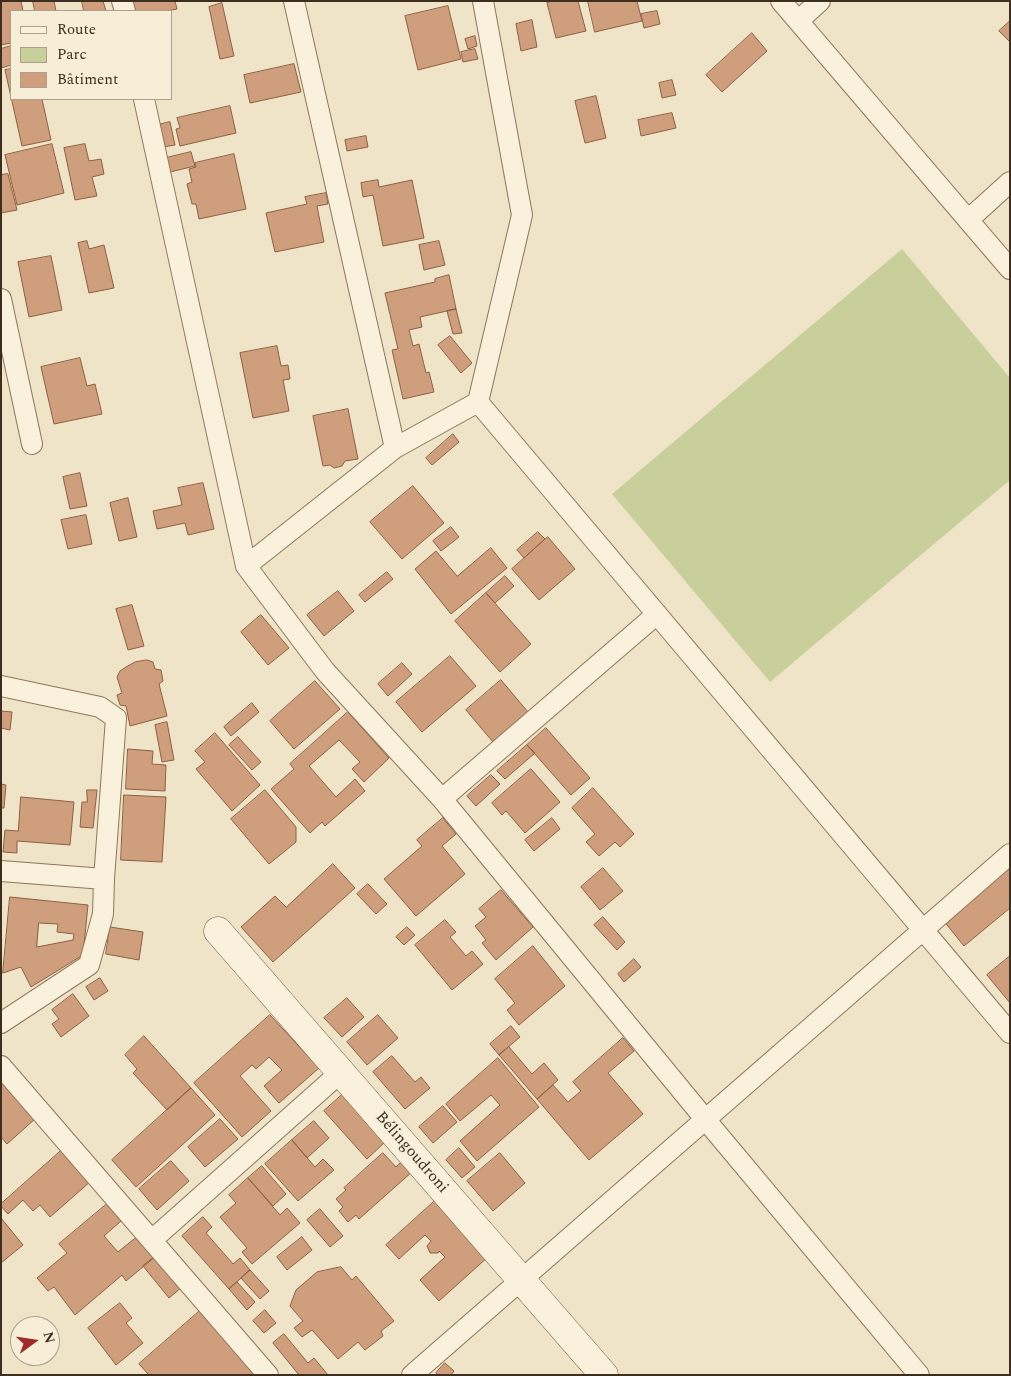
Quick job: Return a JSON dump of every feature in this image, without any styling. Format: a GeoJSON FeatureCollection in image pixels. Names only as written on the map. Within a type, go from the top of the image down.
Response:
{"type":"FeatureCollection","features":[{"type":"Feature","properties":{"kind":"street"},"geometry":{"type":"LineString","coordinates":[[294,1],[395,448]]}},
{"type":"Feature","properties":{"kind":"street"},"geometry":{"type":"LineString","coordinates":[[246,566],[395,448],[478,402],[522,215],[483,1]]}},
{"type":"Feature","properties":{"kind":"street"},"geometry":{"type":"LineString","coordinates":[[781,1],[1010,269]]}},
{"type":"Feature","properties":{"kind":"street"},"geometry":{"type":"LineString","coordinates":[[798,21],[820,1]]}},
{"type":"Feature","properties":{"kind":"street"},"geometry":{"type":"LineString","coordinates":[[144,100],[246,566],[325,671],[442,798],[705,1120],[919,1375]]}},
{"type":"Feature","properties":{"kind":"street"},"geometry":{"type":"LineString","coordinates":[[968,220],[1010,182]]}},
{"type":"Feature","properties":{"kind":"street"},"geometry":{"type":"LineString","coordinates":[[1,299],[32,444]]}},
{"type":"Feature","properties":{"kind":"street"},"geometry":{"type":"LineString","coordinates":[[478,402],[1010,1033]]}},
{"type":"Feature","properties":{"kind":"street"},"geometry":{"type":"LineString","coordinates":[[442,798],[657,614]]}},
{"type":"Feature","properties":{"kind":"street"},"geometry":{"type":"LineString","coordinates":[[1,686],[100,707],[116,718],[103,914],[89,965],[1,1023]]}},
{"type":"Feature","properties":{"kind":"street"},"geometry":{"type":"LineString","coordinates":[[412,1375],[1010,854]]}},
{"type":"Feature","properties":{"kind":"street"},"geometry":{"type":"LineString","coordinates":[[1,871],[104,880]]}},
{"type":"Feature","properties":{"kind":"street","name":"Bélingoudroni"},"geometry":{"type":"LineString","coordinates":[[218,930],[604,1375]]}},
{"type":"Feature","properties":{"kind":"street"},"geometry":{"type":"LineString","coordinates":[[1,1066],[268,1375]]}},
{"type":"Feature","properties":{"kind":"street"},"geometry":{"type":"LineString","coordinates":[[152,1240],[341,1072]]}},
{"type":"Feature","properties":{"kind":"green space"},"geometry":{"type":"Polygon","coordinates":[[[902,249],[1010,378],[1010,480],[770,682],[612,494],[902,249]]]}},
{"type":"Feature","properties":{"kind":"building"},"geometry":{"type":"Polygon","coordinates":[[[1,1],[21,1],[23,10],[10,10],[10,43],[1,45],[1,1]]]}},
{"type":"Feature","properties":{"kind":"building"},"geometry":{"type":"Polygon","coordinates":[[[33,1],[54,1],[56,10],[35,10],[33,1]]]}},
{"type":"Feature","properties":{"kind":"building"},"geometry":{"type":"Polygon","coordinates":[[[82,1],[103,1],[106,10],[84,10],[82,1]]]}},
{"type":"Feature","properties":{"kind":"building"},"geometry":{"type":"Polygon","coordinates":[[[132,1],[175,1],[177,9],[172,10],[134,10],[132,1]]]}},
{"type":"Feature","properties":{"kind":"building"},"geometry":{"type":"Polygon","coordinates":[[[552,1],[578,1],[586,31],[556,38],[547,3],[552,1]]]}},
{"type":"Feature","properties":{"kind":"building"},"geometry":{"type":"Polygon","coordinates":[[[588,1],[637,1],[642,21],[595,32],[588,1]]]}},
{"type":"Feature","properties":{"kind":"building"},"geometry":{"type":"Polygon","coordinates":[[[222,3],[234,56],[220,59],[209,7],[222,3]]]}},
{"type":"Feature","properties":{"kind":"building"},"geometry":{"type":"Polygon","coordinates":[[[448,6],[461,59],[418,70],[405,16],[448,6]]]}},
{"type":"Feature","properties":{"kind":"building"},"geometry":{"type":"Polygon","coordinates":[[[657,11],[660,24],[644,28],[641,14],[657,11]]]}},
{"type":"Feature","properties":{"kind":"building"},"geometry":{"type":"Polygon","coordinates":[[[532,20],[537,47],[521,51],[516,24],[532,20]]]}},
{"type":"Feature","properties":{"kind":"building"},"geometry":{"type":"Polygon","coordinates":[[[1010,21],[1010,42],[999,31],[1010,21]]]}},
{"type":"Feature","properties":{"kind":"building"},"geometry":{"type":"Polygon","coordinates":[[[752,33],[767,51],[722,92],[706,75],[752,33]]]}},
{"type":"Feature","properties":{"kind":"building"},"geometry":{"type":"Polygon","coordinates":[[[475,36],[477,46],[468,49],[465,39],[475,36]]]}},
{"type":"Feature","properties":{"kind":"building"},"geometry":{"type":"Polygon","coordinates":[[[10,46],[10,65],[1,68],[1,49],[10,46]]]}},
{"type":"Feature","properties":{"kind":"building"},"geometry":{"type":"Polygon","coordinates":[[[475,49],[478,59],[463,62],[461,52],[475,49]]]}},
{"type":"Feature","properties":{"kind":"building"},"geometry":{"type":"Polygon","coordinates":[[[294,64],[301,92],[250,103],[244,75],[294,64]]]}},
{"type":"Feature","properties":{"kind":"building"},"geometry":{"type":"Polygon","coordinates":[[[10,69],[10,92],[5,70],[10,69]]]}},
{"type":"Feature","properties":{"kind":"building"},"geometry":{"type":"Polygon","coordinates":[[[672,80],[676,95],[662,98],[659,83],[672,80]]]}},
{"type":"Feature","properties":{"kind":"building"},"geometry":{"type":"Polygon","coordinates":[[[596,96],[606,138],[585,143],[575,101],[596,96]]]}},
{"type":"Feature","properties":{"kind":"building"},"geometry":{"type":"Polygon","coordinates":[[[11,100],[42,100],[51,140],[22,146],[11,100]]]}},
{"type":"Feature","properties":{"kind":"building"},"geometry":{"type":"Polygon","coordinates":[[[230,106],[236,133],[180,146],[176,129],[180,128],[177,118],[230,106]]]}},
{"type":"Feature","properties":{"kind":"building"},"geometry":{"type":"Polygon","coordinates":[[[672,113],[676,128],[641,136],[638,120],[672,113]]]}},
{"type":"Feature","properties":{"kind":"building"},"geometry":{"type":"Polygon","coordinates":[[[170,122],[175,145],[163,147],[158,125],[170,122]]]}},
{"type":"Feature","properties":{"kind":"building"},"geometry":{"type":"Polygon","coordinates":[[[366,136],[368,147],[347,151],[345,140],[366,136]]]}},
{"type":"Feature","properties":{"kind":"building"},"geometry":{"type":"Polygon","coordinates":[[[52,144],[64,193],[17,205],[5,155],[52,144]]]}},
{"type":"Feature","properties":{"kind":"building"},"geometry":{"type":"Polygon","coordinates":[[[85,144],[89,161],[101,159],[104,174],[92,177],[97,196],[75,200],[64,148],[85,144]]]}},
{"type":"Feature","properties":{"kind":"building"},"geometry":{"type":"Polygon","coordinates":[[[191,152],[195,166],[170,172],[166,158],[191,152]]]}},
{"type":"Feature","properties":{"kind":"building"},"geometry":{"type":"Polygon","coordinates":[[[234,154],[246,209],[199,219],[196,204],[192,204],[187,184],[192,182],[189,169],[196,167],[195,163],[234,154]]]}},
{"type":"Feature","properties":{"kind":"building"},"geometry":{"type":"Polygon","coordinates":[[[8,174],[17,210],[1,213],[1,175],[8,174]]]}},
{"type":"Feature","properties":{"kind":"building"},"geometry":{"type":"Polygon","coordinates":[[[378,180],[379,187],[412,180],[424,238],[383,246],[373,195],[363,197],[361,183],[378,180]]]}},
{"type":"Feature","properties":{"kind":"building"},"geometry":{"type":"Polygon","coordinates":[[[326,193],[328,204],[317,206],[324,242],[275,252],[266,213],[307,204],[305,197],[326,193]]]}},
{"type":"Feature","properties":{"kind":"building"},"geometry":{"type":"Polygon","coordinates":[[[87,241],[89,249],[104,245],[114,288],[89,293],[78,243],[87,241]]]}},
{"type":"Feature","properties":{"kind":"building"},"geometry":{"type":"Polygon","coordinates":[[[439,241],[445,265],[424,270],[419,245],[439,241]]]}},
{"type":"Feature","properties":{"kind":"building"},"geometry":{"type":"Polygon","coordinates":[[[51,256],[62,310],[29,317],[18,262],[51,256]]]}},
{"type":"Feature","properties":{"kind":"building"},"geometry":{"type":"Polygon","coordinates":[[[449,275],[456,309],[420,317],[422,327],[409,330],[413,346],[419,344],[426,373],[429,372],[434,392],[403,399],[392,350],[398,349],[385,293],[435,282],[435,279],[449,275]]]}},
{"type":"Feature","properties":{"kind":"building"},"geometry":{"type":"Polygon","coordinates":[[[456,309],[462,333],[453,334],[447,311],[456,309]]]}},
{"type":"Feature","properties":{"kind":"building"},"geometry":{"type":"Polygon","coordinates":[[[450,336],[472,363],[461,373],[438,345],[450,336]]]}},
{"type":"Feature","properties":{"kind":"building"},"geometry":{"type":"Polygon","coordinates":[[[277,346],[281,366],[288,365],[290,379],[283,380],[289,411],[253,418],[240,353],[277,346]]]}},
{"type":"Feature","properties":{"kind":"building"},"geometry":{"type":"Polygon","coordinates":[[[80,358],[87,386],[95,384],[102,414],[54,424],[41,367],[80,358]]]}},
{"type":"Feature","properties":{"kind":"building"},"geometry":{"type":"Polygon","coordinates":[[[348,409],[358,459],[345,461],[342,466],[334,468],[330,465],[323,466],[313,416],[348,409]]]}},
{"type":"Feature","properties":{"kind":"building"},"geometry":{"type":"Polygon","coordinates":[[[453,434],[459,442],[432,465],[426,458],[453,434]]]}},
{"type":"Feature","properties":{"kind":"building"},"geometry":{"type":"Polygon","coordinates":[[[80,473],[87,506],[70,509],[63,477],[80,473]]]}},
{"type":"Feature","properties":{"kind":"building"},"geometry":{"type":"Polygon","coordinates":[[[203,483],[214,529],[188,535],[185,523],[157,529],[153,511],[182,505],[178,488],[203,483]]]}},
{"type":"Feature","properties":{"kind":"building"},"geometry":{"type":"Polygon","coordinates":[[[413,486],[444,523],[402,559],[370,522],[413,486]]]}},
{"type":"Feature","properties":{"kind":"building"},"geometry":{"type":"Polygon","coordinates":[[[128,498],[137,537],[119,541],[110,503],[128,498]]]}},
{"type":"Feature","properties":{"kind":"building"},"geometry":{"type":"Polygon","coordinates":[[[86,515],[92,544],[68,549],[61,520],[86,515]]]}},
{"type":"Feature","properties":{"kind":"building"},"geometry":{"type":"Polygon","coordinates":[[[451,527],[459,537],[441,551],[433,541],[451,527]]]}},
{"type":"Feature","properties":{"kind":"building"},"geometry":{"type":"Polygon","coordinates":[[[538,532],[545,539],[524,558],[517,550],[538,532]]]}},
{"type":"Feature","properties":{"kind":"building"},"geometry":{"type":"Polygon","coordinates":[[[548,537],[575,569],[539,600],[512,569],[548,537]]]}},
{"type":"Feature","properties":{"kind":"building"},"geometry":{"type":"Polygon","coordinates":[[[491,548],[507,568],[451,614],[415,569],[436,551],[457,576],[491,548]]]}},
{"type":"Feature","properties":{"kind":"building"},"geometry":{"type":"Polygon","coordinates":[[[387,572],[393,579],[365,602],[359,595],[387,572]]]}},
{"type":"Feature","properties":{"kind":"building"},"geometry":{"type":"Polygon","coordinates":[[[505,576],[514,586],[495,603],[486,593],[505,576]]]}},
{"type":"Feature","properties":{"kind":"building"},"geometry":{"type":"Polygon","coordinates":[[[338,591],[354,611],[324,636],[307,615],[338,591]]]}},
{"type":"Feature","properties":{"kind":"building"},"geometry":{"type":"Polygon","coordinates":[[[486,593],[531,644],[500,672],[455,621],[486,593]]]}},
{"type":"Feature","properties":{"kind":"building"},"geometry":{"type":"Polygon","coordinates":[[[132,605],[144,646],[128,650],[116,609],[132,605]]]}},
{"type":"Feature","properties":{"kind":"building"},"geometry":{"type":"Polygon","coordinates":[[[261,615],[289,648],[268,665],[241,632],[261,615]]]}},
{"type":"Feature","properties":{"kind":"building"},"geometry":{"type":"Polygon","coordinates":[[[450,656],[476,686],[422,732],[396,702],[450,656]]]}},
{"type":"Feature","properties":{"kind":"building"},"geometry":{"type":"Polygon","coordinates":[[[147,660],[153,662],[155,669],[161,670],[163,681],[159,684],[167,716],[130,726],[126,706],[120,705],[117,695],[122,693],[117,677],[120,671],[126,667],[135,662],[147,660]]]}},
{"type":"Feature","properties":{"kind":"building"},"geometry":{"type":"Polygon","coordinates":[[[402,663],[412,674],[388,696],[378,684],[402,663]]]}},
{"type":"Feature","properties":{"kind":"building"},"geometry":{"type":"Polygon","coordinates":[[[501,680],[528,712],[493,742],[466,710],[501,680]]]}},
{"type":"Feature","properties":{"kind":"building"},"geometry":{"type":"Polygon","coordinates":[[[315,681],[340,709],[294,749],[270,721],[315,681]]]}},
{"type":"Feature","properties":{"kind":"building"},"geometry":{"type":"Polygon","coordinates":[[[252,703],[259,712],[231,736],[224,727],[252,703]]]}},
{"type":"Feature","properties":{"kind":"building"},"geometry":{"type":"Polygon","coordinates":[[[1,711],[12,712],[10,730],[1,728],[1,711]]]}},
{"type":"Feature","properties":{"kind":"building"},"geometry":{"type":"Polygon","coordinates":[[[348,712],[389,758],[364,782],[352,769],[360,762],[339,740],[309,766],[336,797],[355,779],[365,791],[325,826],[322,822],[310,833],[271,789],[294,769],[290,764],[348,712]]]}},
{"type":"Feature","properties":{"kind":"building"},"geometry":{"type":"Polygon","coordinates":[[[167,722],[174,760],[162,762],[155,725],[167,722]]]}},
{"type":"Feature","properties":{"kind":"building"},"geometry":{"type":"Polygon","coordinates":[[[546,728],[590,778],[571,795],[527,745],[546,728]]]}},
{"type":"Feature","properties":{"kind":"building"},"geometry":{"type":"Polygon","coordinates":[[[215,733],[260,785],[232,811],[196,769],[205,762],[195,751],[215,733]]]}},
{"type":"Feature","properties":{"kind":"building"},"geometry":{"type":"Polygon","coordinates":[[[238,737],[261,762],[252,770],[229,745],[238,737]]]}},
{"type":"Feature","properties":{"kind":"building"},"geometry":{"type":"Polygon","coordinates":[[[527,745],[535,753],[505,779],[497,771],[527,745]]]}},
{"type":"Feature","properties":{"kind":"building"},"geometry":{"type":"Polygon","coordinates":[[[128,749],[153,751],[152,764],[166,765],[165,791],[126,789],[128,749]]]}},
{"type":"Feature","properties":{"kind":"building"},"geometry":{"type":"Polygon","coordinates":[[[531,769],[560,802],[525,833],[506,811],[502,815],[492,803],[531,769]]]}},
{"type":"Feature","properties":{"kind":"building"},"geometry":{"type":"Polygon","coordinates":[[[491,775],[500,784],[476,806],[467,796],[491,775]]]}},
{"type":"Feature","properties":{"kind":"building"},"geometry":{"type":"Polygon","coordinates":[[[1,784],[6,785],[4,808],[1,808],[1,784]]]}},
{"type":"Feature","properties":{"kind":"building"},"geometry":{"type":"Polygon","coordinates":[[[593,788],[634,834],[620,847],[615,842],[599,856],[586,842],[595,834],[572,808],[593,788]]]}},
{"type":"Feature","properties":{"kind":"building"},"geometry":{"type":"Polygon","coordinates":[[[87,790],[97,790],[93,828],[80,827],[82,802],[87,802],[87,790]]]}},
{"type":"Feature","properties":{"kind":"building"},"geometry":{"type":"Polygon","coordinates":[[[265,790],[296,827],[296,842],[269,864],[231,819],[265,790]]]}},
{"type":"Feature","properties":{"kind":"building"},"geometry":{"type":"Polygon","coordinates":[[[124,795],[166,797],[162,862],[121,860],[124,795]]]}},
{"type":"Feature","properties":{"kind":"building"},"geometry":{"type":"Polygon","coordinates":[[[21,797],[74,802],[70,845],[17,841],[17,853],[3,852],[5,830],[18,831],[21,797]]]}},
{"type":"Feature","properties":{"kind":"building"},"geometry":{"type":"Polygon","coordinates":[[[443,818],[456,834],[442,846],[465,874],[416,916],[384,879],[422,846],[417,840],[443,818]]]}},
{"type":"Feature","properties":{"kind":"building"},"geometry":{"type":"Polygon","coordinates":[[[552,818],[560,829],[534,851],[525,840],[552,818]]]}},
{"type":"Feature","properties":{"kind":"building"},"geometry":{"type":"Polygon","coordinates":[[[333,864],[355,888],[273,962],[241,927],[275,896],[286,907],[333,864]]]}},
{"type":"Feature","properties":{"kind":"building"},"geometry":{"type":"Polygon","coordinates":[[[1007,867],[1010,870],[1010,908],[964,946],[943,920],[1007,867]]]}},
{"type":"Feature","properties":{"kind":"building"},"geometry":{"type":"Polygon","coordinates":[[[603,868],[623,891],[600,910],[581,887],[603,868]]]}},
{"type":"Feature","properties":{"kind":"building"},"geometry":{"type":"Polygon","coordinates":[[[368,884],[387,904],[376,914],[357,894],[368,884]]]}},
{"type":"Feature","properties":{"kind":"building"},"geometry":{"type":"Polygon","coordinates":[[[501,890],[533,927],[496,960],[482,943],[486,940],[475,926],[486,917],[479,909],[501,890]]]}},
{"type":"Feature","properties":{"kind":"building"},"geometry":{"type":"Polygon","coordinates":[[[10,897],[88,905],[83,955],[31,987],[21,967],[3,973],[10,897]],[[39,923],[37,947],[73,940],[74,934],[57,932],[58,924],[39,923]]]}},
{"type":"Feature","properties":{"kind":"building"},"geometry":{"type":"Polygon","coordinates":[[[603,917],[625,942],[617,950],[594,925],[603,917]]]}},
{"type":"Feature","properties":{"kind":"building"},"geometry":{"type":"Polygon","coordinates":[[[445,920],[456,932],[450,937],[466,956],[472,951],[483,964],[452,990],[415,945],[445,920]]]}},
{"type":"Feature","properties":{"kind":"building"},"geometry":{"type":"Polygon","coordinates":[[[110,927],[143,932],[139,960],[106,954],[110,927]]]}},
{"type":"Feature","properties":{"kind":"building"},"geometry":{"type":"Polygon","coordinates":[[[407,927],[415,935],[404,945],[396,937],[407,927]]]}},
{"type":"Feature","properties":{"kind":"building"},"geometry":{"type":"Polygon","coordinates":[[[533,946],[565,986],[519,1025],[507,1010],[515,1003],[495,979],[533,946]]]}},
{"type":"Feature","properties":{"kind":"building"},"geometry":{"type":"Polygon","coordinates":[[[1010,956],[1010,1003],[987,975],[1010,956]]]}},
{"type":"Feature","properties":{"kind":"building"},"geometry":{"type":"Polygon","coordinates":[[[634,959],[641,967],[624,982],[618,974],[634,959]]]}},
{"type":"Feature","properties":{"kind":"building"},"geometry":{"type":"Polygon","coordinates":[[[100,978],[108,991],[94,1000],[86,987],[100,978]]]}},
{"type":"Feature","properties":{"kind":"building"},"geometry":{"type":"Polygon","coordinates":[[[73,994],[89,1016],[61,1037],[52,1024],[59,1019],[52,1010],[73,994]]]}},
{"type":"Feature","properties":{"kind":"building"},"geometry":{"type":"Polygon","coordinates":[[[347,998],[364,1017],[342,1037],[324,1018],[347,998]]]}},
{"type":"Feature","properties":{"kind":"building"},"geometry":{"type":"Polygon","coordinates":[[[270,1015],[319,1068],[279,1103],[264,1086],[282,1070],[269,1057],[256,1069],[252,1065],[240,1076],[271,1111],[242,1137],[194,1083],[270,1015]]]}},
{"type":"Feature","properties":{"kind":"building"},"geometry":{"type":"Polygon","coordinates":[[[378,1015],[398,1038],[367,1065],[347,1042],[378,1015]]]}},
{"type":"Feature","properties":{"kind":"building"},"geometry":{"type":"Polygon","coordinates":[[[511,1026],[520,1037],[499,1055],[490,1044],[511,1026]]]}},
{"type":"Feature","properties":{"kind":"building"},"geometry":{"type":"Polygon","coordinates":[[[144,1036],[191,1088],[167,1110],[133,1073],[137,1069],[125,1055],[144,1036]]]}},
{"type":"Feature","properties":{"kind":"building"},"geometry":{"type":"Polygon","coordinates":[[[623,1038],[634,1051],[608,1073],[643,1114],[589,1160],[537,1099],[553,1085],[568,1102],[581,1091],[573,1082],[623,1038]]]}},
{"type":"Feature","properties":{"kind":"building"},"geometry":{"type":"Polygon","coordinates":[[[509,1047],[532,1074],[544,1063],[558,1080],[537,1099],[499,1055],[509,1047]]]}},
{"type":"Feature","properties":{"kind":"building"},"geometry":{"type":"Polygon","coordinates":[[[392,1056],[415,1082],[421,1077],[430,1088],[405,1109],[373,1072],[392,1056]]]}},
{"type":"Feature","properties":{"kind":"building"},"geometry":{"type":"Polygon","coordinates":[[[498,1058],[539,1107],[477,1161],[460,1141],[500,1105],[491,1095],[460,1121],[446,1104],[498,1058]]]}},
{"type":"Feature","properties":{"kind":"building"},"geometry":{"type":"Polygon","coordinates":[[[1,1080],[35,1119],[7,1144],[1,1137],[1,1080]]]}},
{"type":"Feature","properties":{"kind":"building"},"geometry":{"type":"Polygon","coordinates":[[[191,1088],[215,1115],[136,1187],[112,1160],[191,1088]]]}},
{"type":"Feature","properties":{"kind":"building"},"geometry":{"type":"Polygon","coordinates":[[[343,1094],[385,1142],[367,1159],[324,1111],[343,1094]]]}},
{"type":"Feature","properties":{"kind":"building"},"geometry":{"type":"Polygon","coordinates":[[[443,1106],[457,1122],[433,1143],[419,1127],[443,1106]]]}},
{"type":"Feature","properties":{"kind":"building"},"geometry":{"type":"Polygon","coordinates":[[[220,1119],[238,1139],[205,1167],[188,1147],[220,1119]]]}},
{"type":"Feature","properties":{"kind":"building"},"geometry":{"type":"Polygon","coordinates":[[[314,1121],[329,1138],[307,1158],[292,1140],[314,1121]]]}},
{"type":"Feature","properties":{"kind":"building"},"geometry":{"type":"Polygon","coordinates":[[[292,1140],[315,1167],[323,1159],[334,1170],[298,1201],[265,1164],[292,1140]]]}},
{"type":"Feature","properties":{"kind":"building"},"geometry":{"type":"Polygon","coordinates":[[[459,1148],[475,1167],[462,1178],[446,1160],[459,1148]]]}},
{"type":"Feature","properties":{"kind":"building"},"geometry":{"type":"Polygon","coordinates":[[[63,1149],[91,1181],[50,1217],[40,1205],[33,1211],[23,1200],[8,1214],[1,1204],[63,1149]]]}},
{"type":"Feature","properties":{"kind":"building"},"geometry":{"type":"Polygon","coordinates":[[[383,1153],[396,1167],[403,1160],[413,1171],[359,1219],[356,1215],[348,1222],[339,1211],[343,1207],[336,1199],[346,1190],[344,1188],[383,1153]]]}},
{"type":"Feature","properties":{"kind":"building"},"geometry":{"type":"Polygon","coordinates":[[[500,1153],[525,1183],[493,1211],[467,1181],[500,1153]]]}},
{"type":"Feature","properties":{"kind":"building"},"geometry":{"type":"Polygon","coordinates":[[[171,1161],[189,1181],[157,1210],[139,1189],[171,1161]]]}},
{"type":"Feature","properties":{"kind":"building"},"geometry":{"type":"Polygon","coordinates":[[[262,1166],[286,1194],[273,1206],[248,1178],[262,1166]]]}},
{"type":"Feature","properties":{"kind":"building"},"geometry":{"type":"Polygon","coordinates":[[[248,1178],[280,1215],[287,1208],[300,1223],[252,1264],[242,1252],[247,1248],[220,1217],[236,1203],[229,1195],[248,1178]]]}},
{"type":"Feature","properties":{"kind":"building"},"geometry":{"type":"Polygon","coordinates":[[[437,1199],[489,1256],[439,1301],[420,1280],[445,1257],[439,1251],[438,1253],[430,1253],[427,1246],[431,1241],[425,1235],[399,1259],[386,1245],[437,1199]]]}},
{"type":"Feature","properties":{"kind":"building"},"geometry":{"type":"Polygon","coordinates":[[[107,1204],[121,1221],[104,1236],[118,1252],[139,1235],[156,1256],[126,1281],[122,1275],[75,1315],[54,1287],[48,1291],[37,1278],[67,1253],[59,1244],[107,1204]]]}},
{"type":"Feature","properties":{"kind":"building"},"geometry":{"type":"Polygon","coordinates":[[[320,1209],[343,1236],[330,1247],[307,1220],[320,1209]]]}},
{"type":"Feature","properties":{"kind":"building"},"geometry":{"type":"Polygon","coordinates":[[[203,1217],[212,1227],[206,1233],[233,1264],[240,1258],[250,1270],[229,1289],[182,1236],[203,1217]]]}},
{"type":"Feature","properties":{"kind":"building"},"geometry":{"type":"Polygon","coordinates":[[[1,1218],[23,1245],[1,1263],[1,1218]]]}},
{"type":"Feature","properties":{"kind":"building"},"geometry":{"type":"Polygon","coordinates":[[[302,1237],[312,1250],[287,1270],[277,1257],[302,1237]]]}},
{"type":"Feature","properties":{"kind":"building"},"geometry":{"type":"Polygon","coordinates":[[[156,1256],[182,1287],[169,1298],[143,1266],[156,1256]]]}},
{"type":"Feature","properties":{"kind":"building"},"geometry":{"type":"Polygon","coordinates":[[[341,1267],[352,1280],[356,1276],[394,1321],[381,1331],[383,1336],[365,1350],[358,1342],[338,1359],[312,1330],[302,1337],[294,1328],[303,1321],[290,1306],[296,1290],[317,1272],[341,1267]]]}},
{"type":"Feature","properties":{"kind":"building"},"geometry":{"type":"Polygon","coordinates":[[[250,1270],[269,1291],[260,1299],[241,1278],[250,1270]]]}},
{"type":"Feature","properties":{"kind":"building"},"geometry":{"type":"Polygon","coordinates":[[[237,1282],[255,1302],[247,1310],[229,1289],[237,1282]]]}},
{"type":"Feature","properties":{"kind":"building"},"geometry":{"type":"Polygon","coordinates":[[[120,1303],[132,1318],[126,1323],[143,1343],[116,1365],[88,1328],[120,1303]]]}},
{"type":"Feature","properties":{"kind":"building"},"geometry":{"type":"Polygon","coordinates":[[[202,1309],[258,1375],[149,1375],[139,1364],[202,1309]]]}},
{"type":"Feature","properties":{"kind":"building"},"geometry":{"type":"Polygon","coordinates":[[[265,1310],[276,1323],[264,1333],[253,1321],[265,1310]]]}},
{"type":"Feature","properties":{"kind":"building"},"geometry":{"type":"Polygon","coordinates":[[[284,1334],[308,1363],[314,1358],[328,1375],[299,1375],[273,1343],[284,1334]]]}},
{"type":"Feature","properties":{"kind":"building"},"geometry":{"type":"Polygon","coordinates":[[[445,1363],[454,1371],[451,1375],[438,1375],[436,1373],[445,1363]]]}}]}
